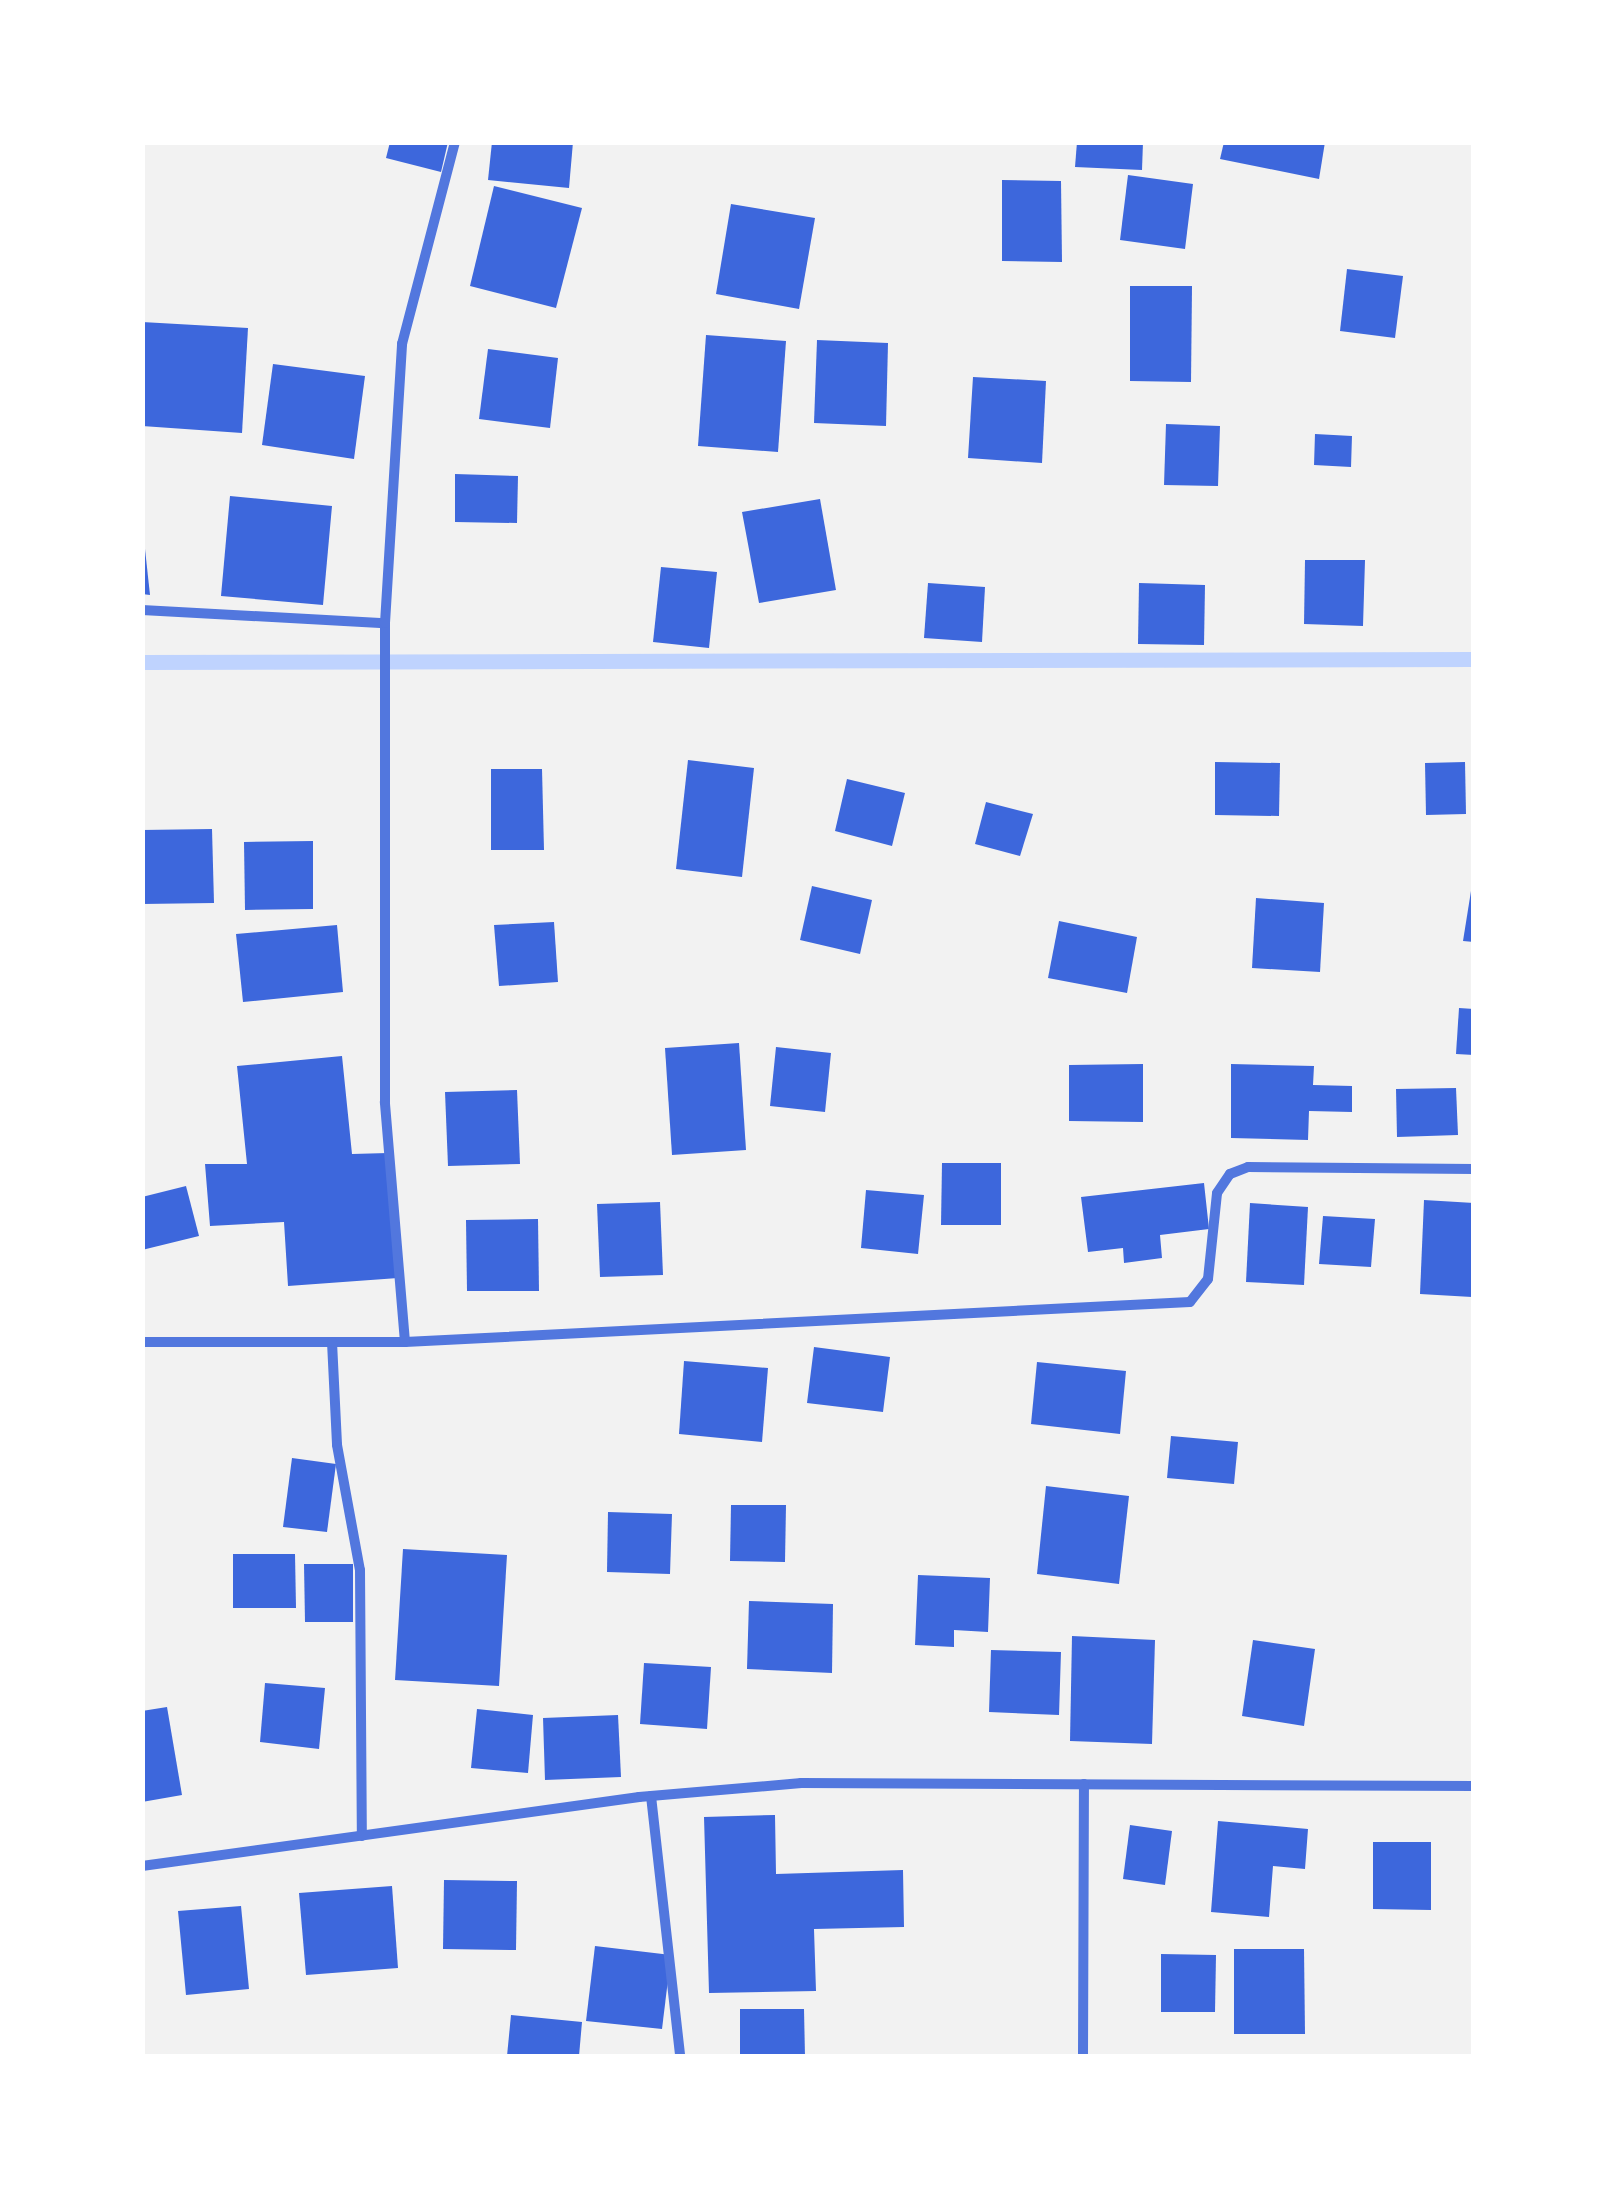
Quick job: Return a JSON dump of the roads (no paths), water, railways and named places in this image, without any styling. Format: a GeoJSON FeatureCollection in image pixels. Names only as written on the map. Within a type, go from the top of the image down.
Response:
{"type":"FeatureCollection","features":[{"type":"Feature","properties":{"kind":"street"},"geometry":{"type":"LineString","coordinates":[[406,1342],[385,1102],[385,623],[402,344],[455,142]]}},
{"type":"Feature","properties":{"kind":"street"},"geometry":{"type":"LineString","coordinates":[[142,610],[385,623]]}},
{"type":"Feature","properties":{"kind":"street"},"geometry":{"type":"LineString","coordinates":[[142,1342],[406,1342],[1190,1302],[1208,1279],[1217,1194],[1230,1174],[1248,1168],[1474,1170]]}},
{"type":"Feature","properties":{"kind":"street"},"geometry":{"type":"LineString","coordinates":[[332,1342],[338,1444],[360,1570],[362,1836]]}},
{"type":"Feature","properties":{"kind":"street"},"geometry":{"type":"LineString","coordinates":[[142,1866],[651,1796],[801,1784],[1474,1786]]}},
{"type":"Feature","properties":{"kind":"street"},"geometry":{"type":"LineString","coordinates":[[1084,1784],[1084,2056]]}},
{"type":"Feature","properties":{"kind":"street"},"geometry":{"type":"LineString","coordinates":[[651,1796],[680,2056]]}},
{"type":"Feature","properties":{"kind":"waterway"},"geometry":{"type":"LineString","coordinates":[[142,662],[1474,659]]}}]}
